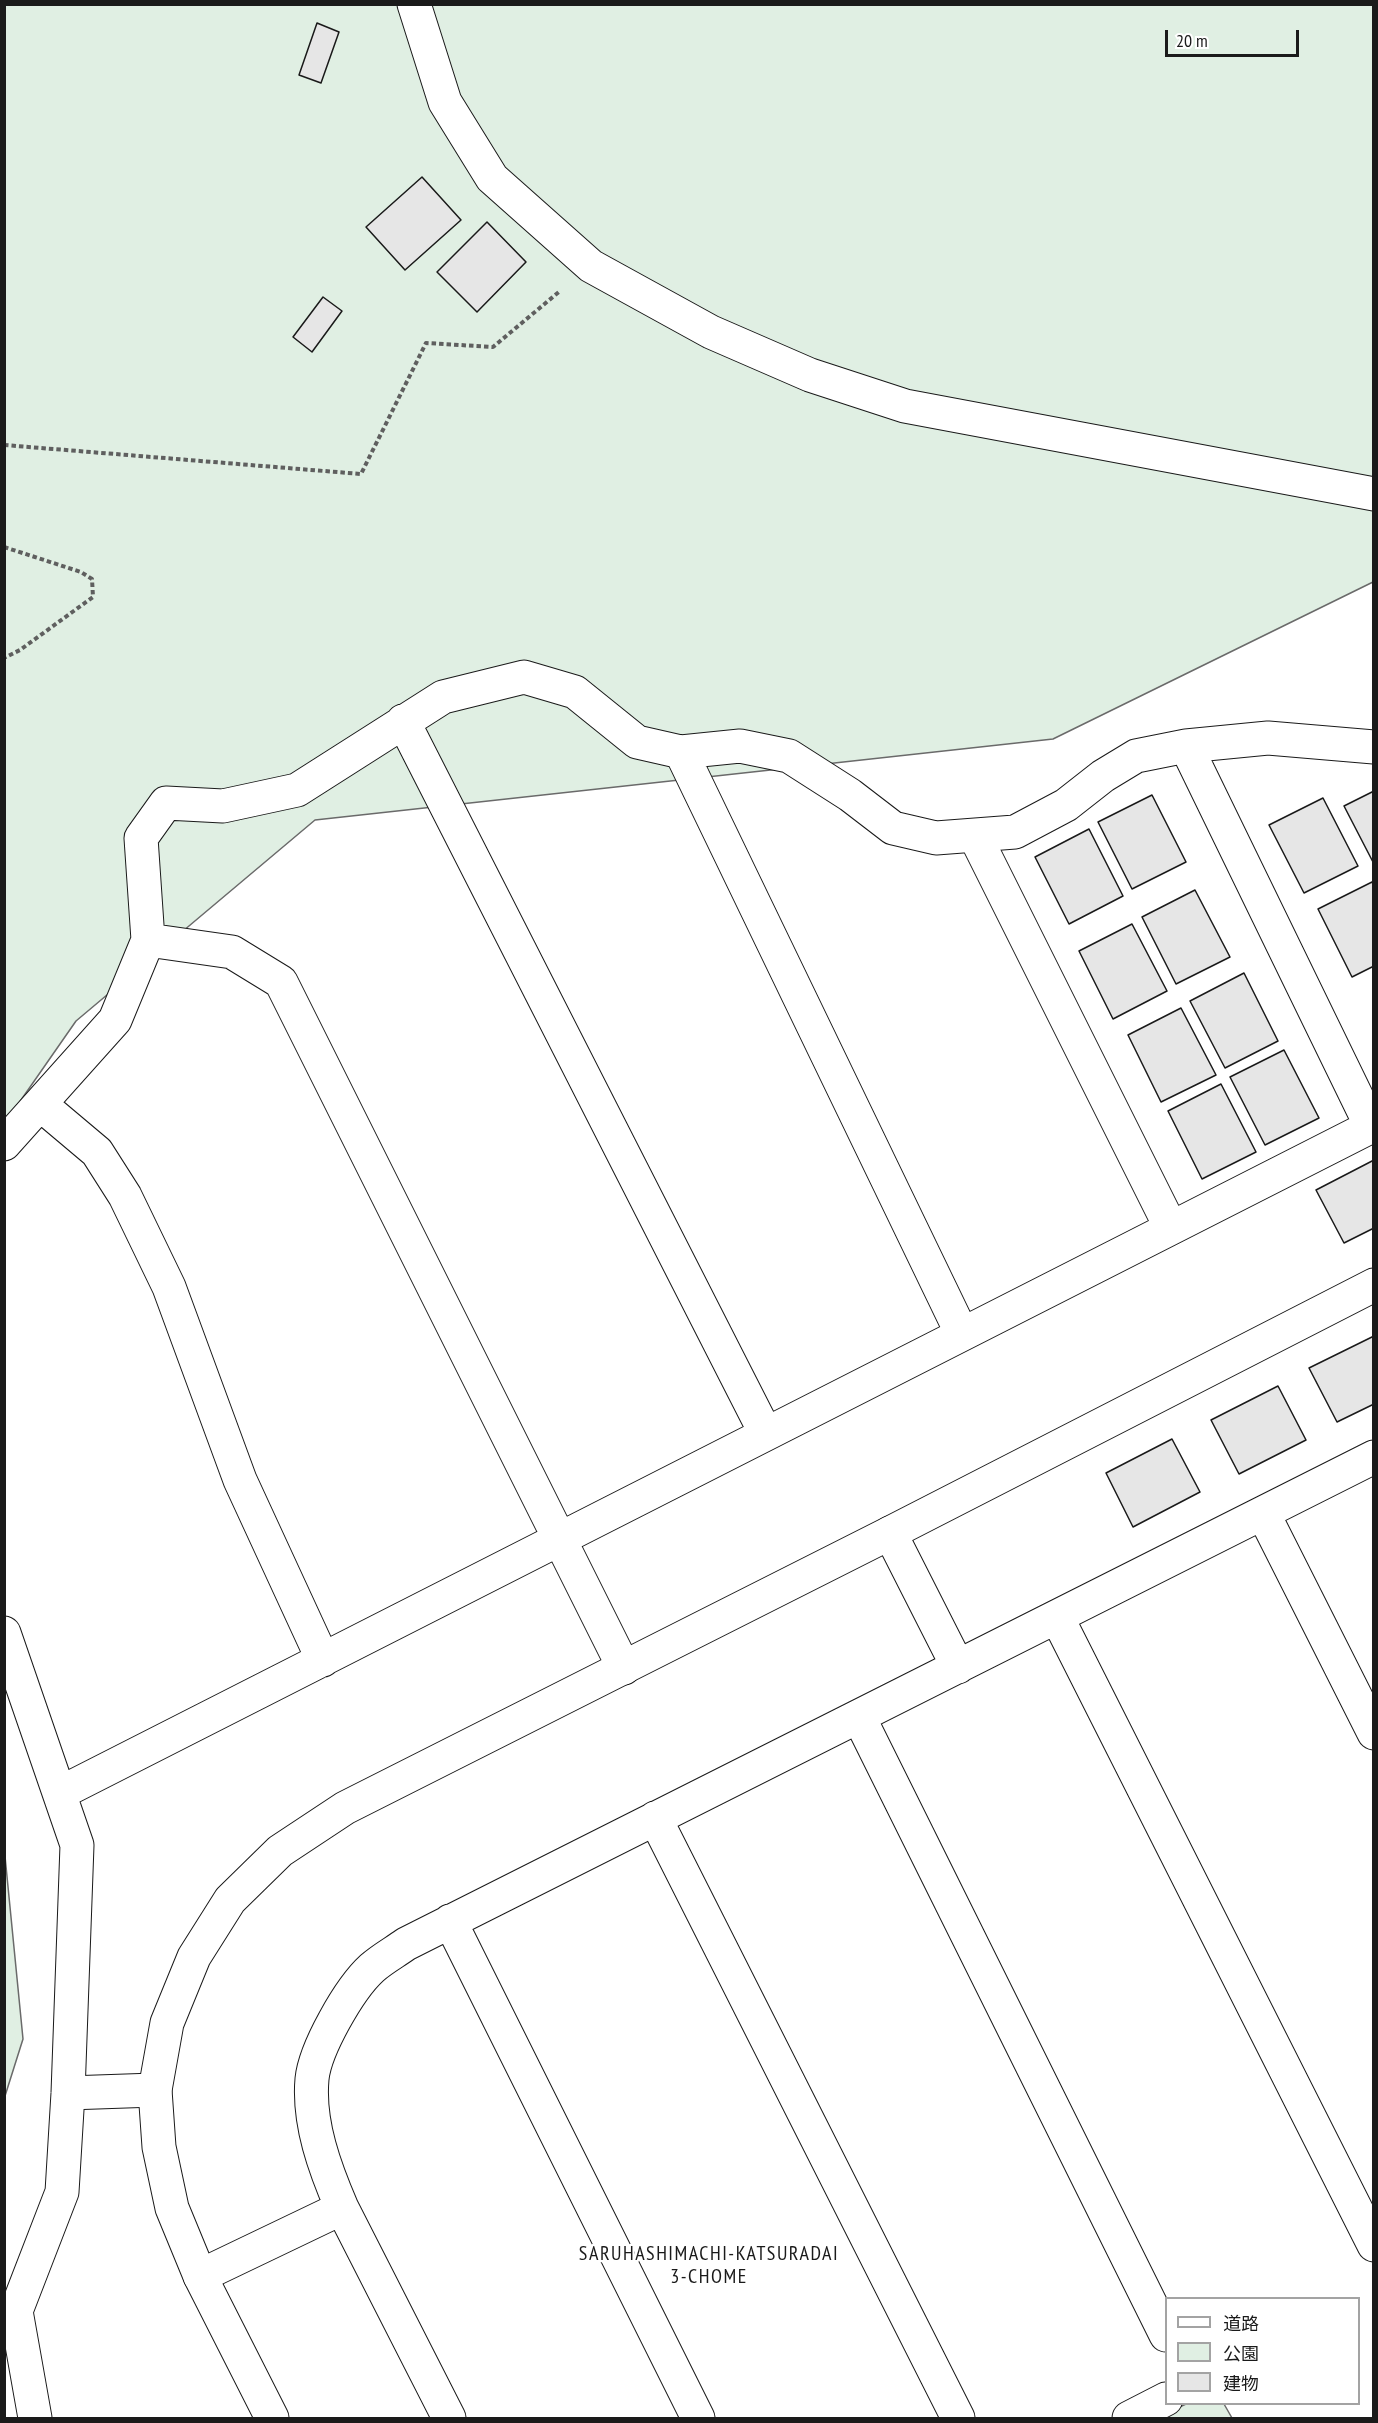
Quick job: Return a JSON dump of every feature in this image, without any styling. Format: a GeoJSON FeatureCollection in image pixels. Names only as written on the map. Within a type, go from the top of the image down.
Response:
{"type":"FeatureCollection","features":[{"type":"Feature","properties":{"kind":"street"},"geometry":{"type":"LineString","coordinates":[[414,4],[445,102],[492,178],[591,266],[711,332],[810,375],[905,406],[1374,494]]}},
{"type":"Feature","properties":{"kind":"street"},"geometry":{"type":"LineString","coordinates":[[4,1143],[115,1020],[148,940],[141,838],[166,803],[223,806],[297,790],[443,697],[524,677],[575,692],[637,742],[681,752],[740,746],[789,756],[850,795],[893,828],[936,838],[1015,832],[1066,805],[1103,776],[1136,756],[1186,746],[1268,738],[1374,747]]}},
{"type":"Feature","properties":{"kind":"street"},"geometry":{"type":"LineString","coordinates":[[403,721],[766,1434]]}},
{"type":"Feature","properties":{"kind":"street"},"geometry":{"type":"LineString","coordinates":[[60,1793],[1372,1125],[1186,746]]}},
{"type":"Feature","properties":{"kind":"street"},"geometry":{"type":"LineString","coordinates":[[681,752],[962,1334]]}},
{"type":"Feature","properties":{"kind":"street"},"geometry":{"type":"LineString","coordinates":[[975,836],[1171,1228]]}},
{"type":"Feature","properties":{"kind":"street"},"geometry":{"type":"LineString","coordinates":[[148,940],[232,952],[281,982],[624,1668]]}},
{"type":"Feature","properties":{"kind":"street"},"geometry":{"type":"LineString","coordinates":[[40,1104],[97,1152],[125,1196],[169,1287],[240,1480],[323,1660]]}},
{"type":"Feature","properties":{"kind":"street"},"geometry":{"type":"LineString","coordinates":[[272,2418],[200,2276],[172,2208],[159,2147],[155,2090],[167,2023],[194,1957],[230,1900],[280,1851],[345,1808],[1374,1285]]}},
{"type":"Feature","properties":{"kind":"street"},"geometry":{"type":"LineString","coordinates":[[448,2418],[342,2208],[325,2168],[315,2125],[312,2079],[325,2038],[346,2000],[371,1969],[406,1944],[450,1921],[1374,1457]]}},
{"type":"Feature","properties":{"kind":"street"},"geometry":{"type":"LineString","coordinates":[[1263,1513],[1374,1733]]}},
{"type":"Feature","properties":{"kind":"street"},"geometry":{"type":"LineString","coordinates":[[890,1533],[958,1667]]}},
{"type":"Feature","properties":{"kind":"street"},"geometry":{"type":"LineString","coordinates":[[1057,1617],[1374,2245]]}},
{"type":"Feature","properties":{"kind":"street"},"geometry":{"type":"LineString","coordinates":[[4,1633],[77,1845],[62,2192],[16,2311],[35,2418]]}},
{"type":"Feature","properties":{"kind":"street"},"geometry":{"type":"LineString","coordinates":[[859,1717],[1165,2331]]}},
{"type":"Feature","properties":{"kind":"street"},"geometry":{"type":"LineString","coordinates":[[655,1818],[958,2418]]}},
{"type":"Feature","properties":{"kind":"street"},"geometry":{"type":"LineString","coordinates":[[450,1921],[699,2418]]}},
{"type":"Feature","properties":{"kind":"street"},"geometry":{"type":"LineString","coordinates":[[68,2093],[155,2090]]}},
{"type":"Feature","properties":{"kind":"street"},"geometry":{"type":"LineString","coordinates":[[200,2276],[342,2208]]}},
{"type":"Feature","properties":{"kind":"street"},"geometry":{"type":"LineString","coordinates":[[1129,2418],[1165,2400]]}},
{"type":"Feature","properties":{"kind":"path"},"geometry":{"type":"LineString","coordinates":[[4,445],[360,474],[426,343],[493,347],[591,266]]}},
{"type":"Feature","properties":{"kind":"path"},"geometry":{"type":"LineString","coordinates":[[4,547],[81,572],[92,579],[93,597],[20,650],[4,658]]}},
{"type":"Feature","properties":{"kind":"green space"},"geometry":{"type":"Polygon","coordinates":[[[5,5],[1373,5],[1373,582],[1053,739],[315,820],[76,1021],[5,1123],[5,5]]]}},
{"type":"Feature","properties":{"kind":"green space"},"geometry":{"type":"Polygon","coordinates":[[[4,1846],[23,2039],[5,2096],[4,2096],[4,1846]]]}},
{"type":"Feature","properties":{"kind":"green space"},"geometry":{"type":"Polygon","coordinates":[[[1184,2405],[1225,2405],[1232,2418],[1156,2418],[1184,2405]]]}},
{"type":"Feature","properties":{"kind":"building"},"geometry":{"type":"Polygon","coordinates":[[[317,23],[339,32],[321,83],[299,75],[317,23]]]}},
{"type":"Feature","properties":{"kind":"building"},"geometry":{"type":"Polygon","coordinates":[[[422,177],[461,220],[405,270],[366,227],[422,177]]]}},
{"type":"Feature","properties":{"kind":"building"},"geometry":{"type":"Polygon","coordinates":[[[487,222],[526,262],[477,312],[437,272],[487,222]]]}},
{"type":"Feature","properties":{"kind":"building"},"geometry":{"type":"Polygon","coordinates":[[[323,297],[342,311],[312,352],[293,337],[323,297]]]}},
{"type":"Feature","properties":{"kind":"building"},"geometry":{"type":"Polygon","coordinates":[[[1374,791],[1374,864],[1344,806],[1374,791]]]}},
{"type":"Feature","properties":{"kind":"building"},"geometry":{"type":"Polygon","coordinates":[[[1152,795],[1186,862],[1132,889],[1098,822],[1152,795]]]}},
{"type":"Feature","properties":{"kind":"building"},"geometry":{"type":"Polygon","coordinates":[[[1323,798],[1358,866],[1304,893],[1269,825],[1323,798]]]}},
{"type":"Feature","properties":{"kind":"building"},"geometry":{"type":"Polygon","coordinates":[[[1089,829],[1123,896],[1069,924],[1035,857],[1089,829]]]}},
{"type":"Feature","properties":{"kind":"building"},"geometry":{"type":"Polygon","coordinates":[[[1372,882],[1374,885],[1374,966],[1352,977],[1318,909],[1372,882]]]}},
{"type":"Feature","properties":{"kind":"building"},"geometry":{"type":"Polygon","coordinates":[[[1195,890],[1230,957],[1176,984],[1142,917],[1195,890]]]}},
{"type":"Feature","properties":{"kind":"building"},"geometry":{"type":"Polygon","coordinates":[[[1132,924],[1167,991],[1113,1019],[1079,951],[1132,924]]]}},
{"type":"Feature","properties":{"kind":"building"},"geometry":{"type":"Polygon","coordinates":[[[1244,973],[1278,1041],[1225,1068],[1190,1001],[1244,973]]]}},
{"type":"Feature","properties":{"kind":"building"},"geometry":{"type":"Polygon","coordinates":[[[1181,1008],[1216,1075],[1161,1102],[1128,1035],[1181,1008]]]}},
{"type":"Feature","properties":{"kind":"building"},"geometry":{"type":"Polygon","coordinates":[[[1284,1050],[1319,1118],[1265,1145],[1230,1077],[1284,1050]]]}},
{"type":"Feature","properties":{"kind":"building"},"geometry":{"type":"Polygon","coordinates":[[[1221,1084],[1256,1152],[1202,1179],[1168,1111],[1221,1084]]]}},
{"type":"Feature","properties":{"kind":"building"},"geometry":{"type":"Polygon","coordinates":[[[1374,1160],[1374,1228],[1344,1243],[1316,1190],[1374,1160]]]}},
{"type":"Feature","properties":{"kind":"building"},"geometry":{"type":"Polygon","coordinates":[[[1374,1336],[1374,1404],[1337,1422],[1309,1368],[1374,1336]]]}},
{"type":"Feature","properties":{"kind":"building"},"geometry":{"type":"Polygon","coordinates":[[[1278,1386],[1306,1440],[1239,1474],[1211,1420],[1278,1386]]]}},
{"type":"Feature","properties":{"kind":"building"},"geometry":{"type":"Polygon","coordinates":[[[1172,1439],[1200,1492],[1133,1527],[1106,1473],[1172,1439]]]}},
{"type":"Feature","properties":{"kind":"district","name":"SARUHASHIMACHI-KATSURADAI 3-CHOME"},"geometry":{"type":"Point","coordinates":[709,2266]}}]}
